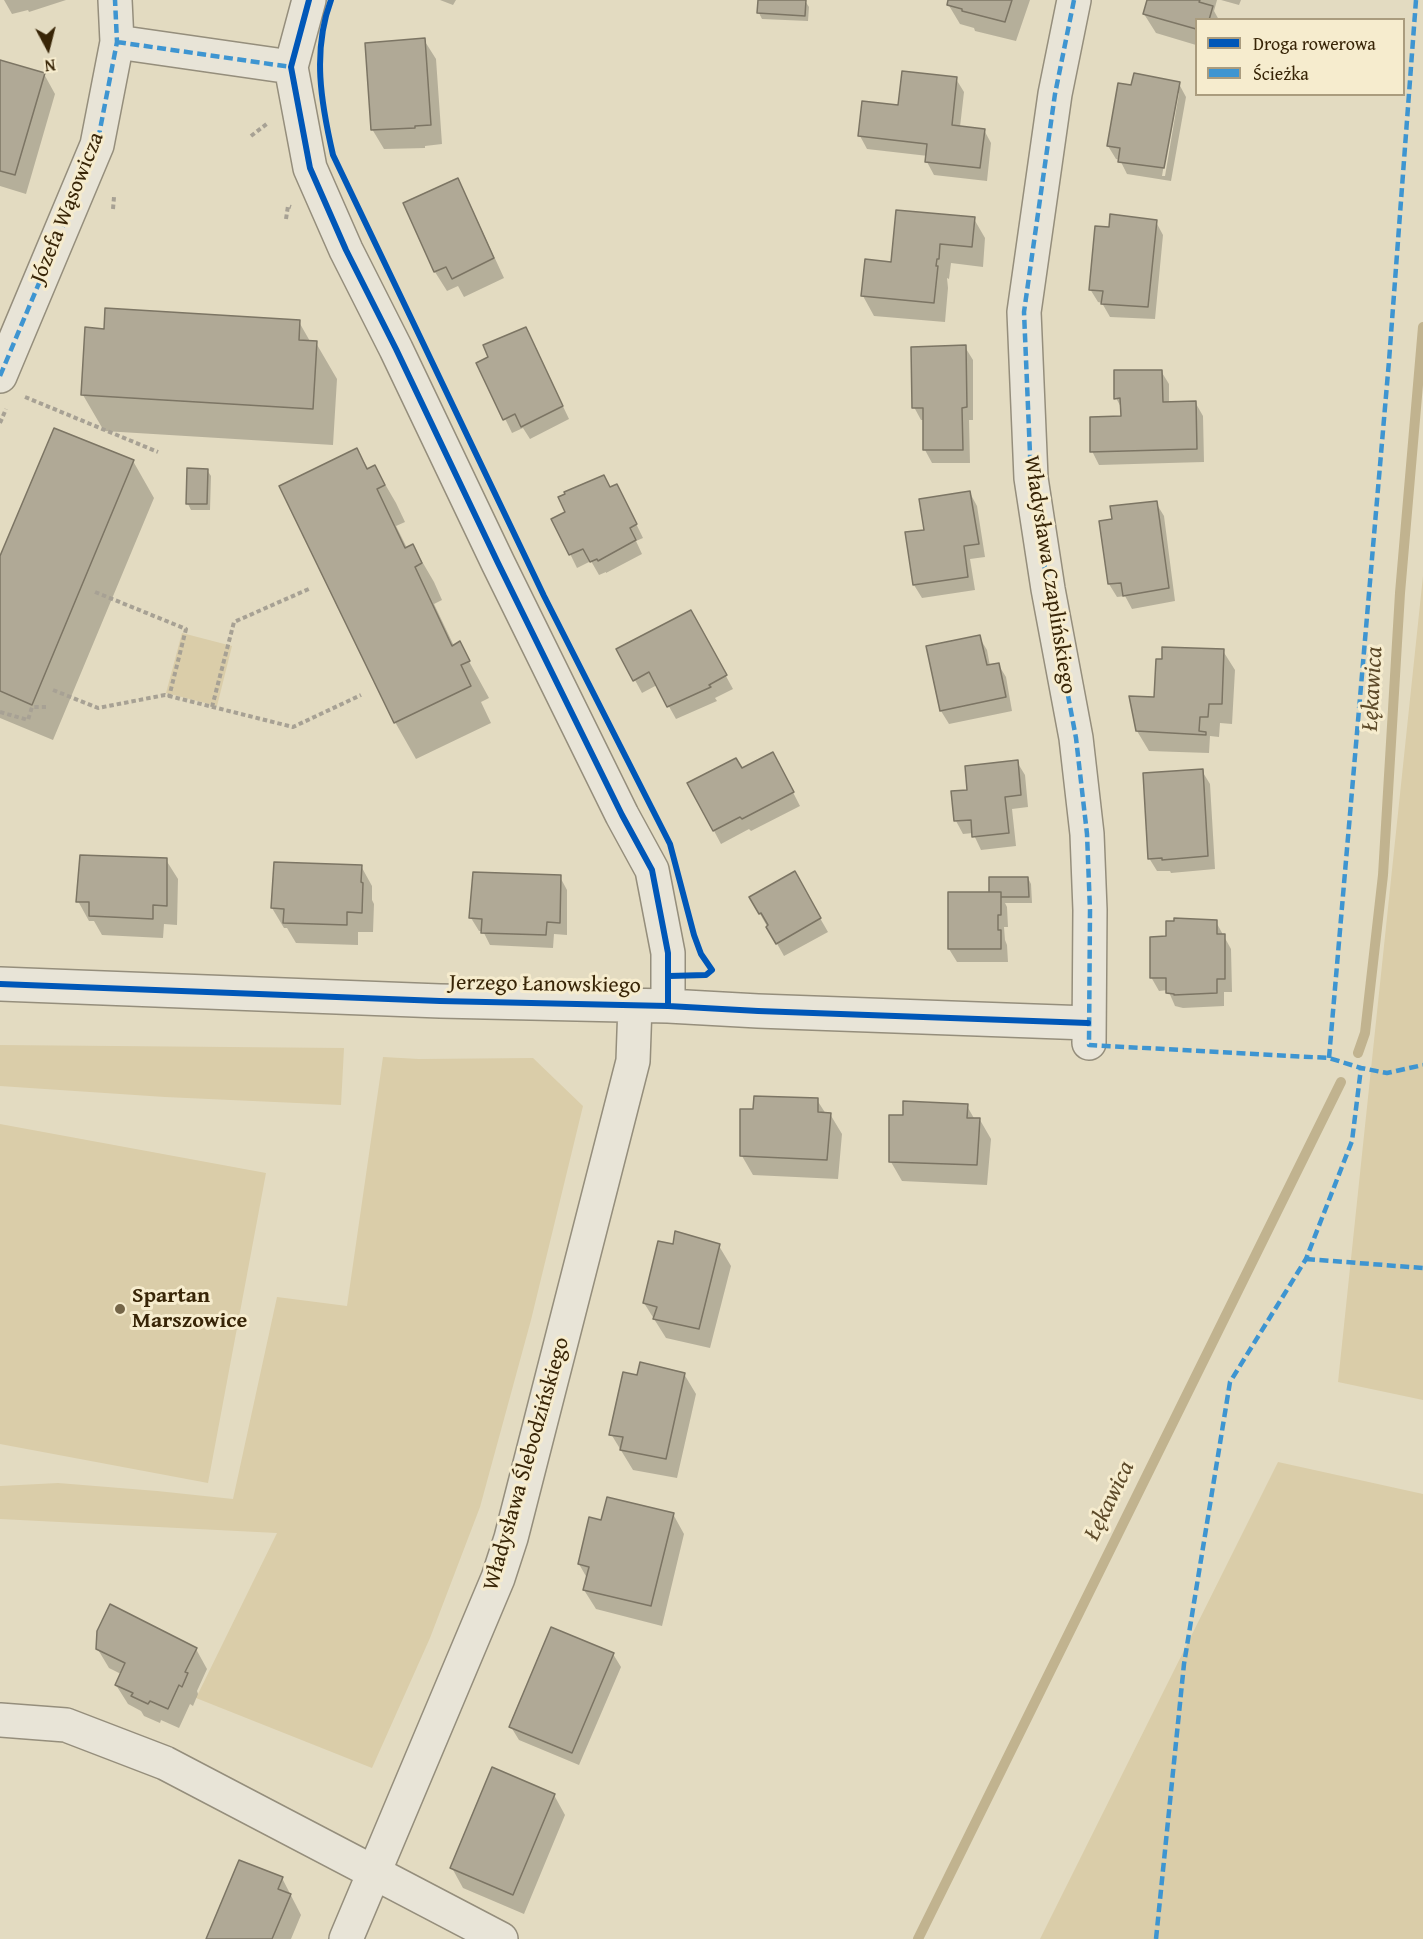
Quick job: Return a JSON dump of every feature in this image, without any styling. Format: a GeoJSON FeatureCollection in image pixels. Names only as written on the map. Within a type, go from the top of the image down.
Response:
{"type":"FeatureCollection","features":[{"type":"Feature","properties":{"kind":"street","name":"Józefa Wąsowicza"},"geometry":{"type":"LineString","coordinates":[[12,386],[97,145],[117,42],[115,0]]}},
{"type":"Feature","properties":{"kind":"street"},"geometry":{"type":"LineString","coordinates":[[309,0],[291,67],[310,168],[498,562],[622,815],[652,870],[668,953],[668,1006]]}},
{"type":"Feature","properties":{"kind":"street","name":"Władysława Czaplińskiego"},"geometry":{"type":"LineString","coordinates":[[1074,0],[1055,94],[1024,312],[1031,478],[1048,589],[1076,738],[1087,834],[1090,910],[1089,1034]]}},
{"type":"Feature","properties":{"kind":"street"},"geometry":{"type":"LineString","coordinates":[[117,42],[291,67]]}},
{"type":"Feature","properties":{"kind":"street","name":"Jerzego Łanowskiego"},"geometry":{"type":"LineString","coordinates":[[0,984],[441,1001],[668,1006],[1089,1034]]}},
{"type":"Feature","properties":{"kind":"street","name":"Władysława Ślebodzińskiego"},"geometry":{"type":"LineString","coordinates":[[346,1939],[498,1578],[511,1538],[633,1061],[635,1005]]}},
{"type":"Feature","properties":{"kind":"street"},"geometry":{"type":"LineString","coordinates":[[0,1720],[66,1725],[165,1763],[501,1939]]}},
{"type":"Feature","properties":{"kind":"path"},"geometry":{"type":"LineString","coordinates":[[251,136],[275,117]]}},
{"type":"Feature","properties":{"kind":"path"},"geometry":{"type":"LineString","coordinates":[[12,386],[158,452]]}},
{"type":"Feature","properties":{"kind":"path"},"geometry":{"type":"LineString","coordinates":[[212,707],[234,622],[310,588]]}},
{"type":"Feature","properties":{"kind":"path"},"geometry":{"type":"LineString","coordinates":[[95,592],[186,629],[169,697]]}},
{"type":"Feature","properties":{"kind":"path"},"geometry":{"type":"LineString","coordinates":[[53,690],[98,708],[165,696],[293,727],[361,695]]}},
{"type":"Feature","properties":{"kind":"path"},"geometry":{"type":"LineString","coordinates":[[0,712],[28,720],[32,707],[46,707]]}},
{"type":"Feature","properties":{"kind":"shaded area"},"geometry":{"type":"Polygon","coordinates":[[[1423,576],[1423,1400],[1338,1382],[1423,576]]]}},
{"type":"Feature","properties":{"kind":"shaded area"},"geometry":{"type":"Polygon","coordinates":[[[182,633],[232,646],[217,706],[166,693],[182,633]]]}},
{"type":"Feature","properties":{"kind":"shaded area"},"geometry":{"type":"Polygon","coordinates":[[[0,1045],[344,1048],[341,1105],[165,1097],[0,1086],[0,1045]]]}},
{"type":"Feature","properties":{"kind":"shaded area"},"geometry":{"type":"Polygon","coordinates":[[[383,1057],[533,1058],[583,1106],[531,1320],[480,1507],[430,1638],[372,1768],[196,1698],[277,1533],[0,1519],[0,1486],[58,1483],[233,1499],[277,1297],[347,1306],[383,1057]]]}},
{"type":"Feature","properties":{"kind":"shaded area","name":"Spartan Marszowice"},"geometry":{"type":"Polygon","coordinates":[[[0,1124],[266,1173],[208,1483],[0,1444],[0,1124]]]}},
{"type":"Feature","properties":{"kind":"shaded area"},"geometry":{"type":"Polygon","coordinates":[[[1278,1462],[1423,1494],[1423,1939],[1040,1939],[1278,1462]]]}},
{"type":"Feature","properties":{"kind":"building"},"geometry":{"type":"Polygon","coordinates":[[[758,0],[806,0],[805,16],[757,13],[758,0]]]}},
{"type":"Feature","properties":{"kind":"building"},"geometry":{"type":"Polygon","coordinates":[[[948,0],[1012,0],[1005,22],[962,11],[962,9],[947,5],[948,0]]]}},
{"type":"Feature","properties":{"kind":"building"},"geometry":{"type":"Polygon","coordinates":[[[1147,0],[1200,0],[1199,2],[1213,6],[1210,18],[1195,18],[1195,29],[1143,14],[1147,0]]]}},
{"type":"Feature","properties":{"kind":"building"},"geometry":{"type":"Polygon","coordinates":[[[425,38],[431,125],[371,130],[365,43],[425,38]]]}},
{"type":"Feature","properties":{"kind":"building"},"geometry":{"type":"Polygon","coordinates":[[[0,60],[45,73],[15,175],[0,171],[0,60]]]}},
{"type":"Feature","properties":{"kind":"building"},"geometry":{"type":"Polygon","coordinates":[[[902,71],[957,77],[952,125],[985,129],[980,168],[925,162],[927,144],[858,136],[862,101],[898,105],[902,71]]]}},
{"type":"Feature","properties":{"kind":"building"},"geometry":{"type":"Polygon","coordinates":[[[1134,73],[1180,82],[1164,168],[1118,162],[1120,148],[1107,146],[1118,83],[1131,85],[1134,73]]]}},
{"type":"Feature","properties":{"kind":"building"},"geometry":{"type":"Polygon","coordinates":[[[458,178],[494,258],[452,279],[446,267],[434,272],[403,203],[458,178]]]}},
{"type":"Feature","properties":{"kind":"building"},"geometry":{"type":"Polygon","coordinates":[[[896,210],[975,217],[972,247],[940,244],[934,303],[861,296],[865,259],[891,262],[896,210]]]}},
{"type":"Feature","properties":{"kind":"building"},"geometry":{"type":"Polygon","coordinates":[[[1110,214],[1157,220],[1148,307],[1101,304],[1103,291],[1089,290],[1095,226],[1109,227],[1110,214]]]}},
{"type":"Feature","properties":{"kind":"building"},"geometry":{"type":"Polygon","coordinates":[[[105,308],[300,320],[299,340],[317,341],[313,409],[81,395],[85,327],[104,329],[105,308]]]}},
{"type":"Feature","properties":{"kind":"building"},"geometry":{"type":"Polygon","coordinates":[[[526,327],[563,406],[521,427],[515,414],[503,420],[476,363],[488,357],[483,345],[526,327]]]}},
{"type":"Feature","properties":{"kind":"building"},"geometry":{"type":"Polygon","coordinates":[[[966,345],[967,407],[962,408],[963,450],[923,450],[923,408],[912,408],[911,347],[966,345]]]}},
{"type":"Feature","properties":{"kind":"building"},"geometry":{"type":"Polygon","coordinates":[[[1114,370],[1162,370],[1163,402],[1196,401],[1197,449],[1090,452],[1090,417],[1121,416],[1120,398],[1114,399],[1114,370]]]}},
{"type":"Feature","properties":{"kind":"building"},"geometry":{"type":"Polygon","coordinates":[[[54,428],[134,460],[32,705],[0,691],[0,556],[54,428]]]}},
{"type":"Feature","properties":{"kind":"building"},"geometry":{"type":"Polygon","coordinates":[[[357,448],[367,469],[375,465],[385,485],[377,489],[405,548],[413,544],[422,563],[415,567],[452,646],[460,641],[470,661],[461,665],[471,686],[394,723],[279,486],[357,448]]]}},
{"type":"Feature","properties":{"kind":"building"},"geometry":{"type":"Polygon","coordinates":[[[187,468],[208,469],[207,504],[186,504],[187,468]]]}},
{"type":"Feature","properties":{"kind":"building"},"geometry":{"type":"Polygon","coordinates":[[[604,475],[610,487],[617,484],[637,524],[630,528],[636,540],[598,561],[597,559],[590,562],[583,549],[569,555],[551,519],[565,512],[558,497],[565,494],[564,492],[604,475]]]}},
{"type":"Feature","properties":{"kind":"building"},"geometry":{"type":"Polygon","coordinates":[[[970,491],[979,544],[964,546],[968,577],[913,585],[905,532],[924,530],[919,499],[970,491]]]}},
{"type":"Feature","properties":{"kind":"building"},"geometry":{"type":"Polygon","coordinates":[[[1157,501],[1169,588],[1123,596],[1121,583],[1108,584],[1099,521],[1112,519],[1110,506],[1157,501]]]}},
{"type":"Feature","properties":{"kind":"building"},"geometry":{"type":"Polygon","coordinates":[[[691,610],[727,675],[709,685],[711,687],[667,707],[649,672],[633,681],[616,649],[691,610]]]}},
{"type":"Feature","properties":{"kind":"building"},"geometry":{"type":"Polygon","coordinates":[[[980,635],[987,665],[999,663],[1006,697],[940,711],[926,646],[980,635]]]}},
{"type":"Feature","properties":{"kind":"building"},"geometry":{"type":"Polygon","coordinates":[[[1162,647],[1224,649],[1222,704],[1209,704],[1208,717],[1200,717],[1199,731],[1206,732],[1206,735],[1136,731],[1129,696],[1154,697],[1156,659],[1162,659],[1162,647]]]}},
{"type":"Feature","properties":{"kind":"building"},"geometry":{"type":"Polygon","coordinates":[[[773,752],[794,792],[713,831],[687,783],[736,758],[742,768],[773,752]]]}},
{"type":"Feature","properties":{"kind":"building"},"geometry":{"type":"Polygon","coordinates":[[[1018,760],[1021,795],[1005,797],[1009,833],[972,837],[971,820],[954,821],[951,791],[967,790],[965,766],[1018,760]]]}},
{"type":"Feature","properties":{"kind":"building"},"geometry":{"type":"Polygon","coordinates":[[[1203,769],[1208,856],[1148,859],[1143,773],[1203,769]]]}},
{"type":"Feature","properties":{"kind":"building"},"geometry":{"type":"Polygon","coordinates":[[[80,855],[167,858],[167,906],[153,905],[153,919],[89,916],[89,902],[76,902],[80,855]]]}},
{"type":"Feature","properties":{"kind":"building"},"geometry":{"type":"Polygon","coordinates":[[[274,862],[362,865],[362,913],[347,912],[347,925],[283,923],[284,909],[271,908],[274,862]]]}},
{"type":"Feature","properties":{"kind":"building"},"geometry":{"type":"Polygon","coordinates":[[[795,871],[821,918],[776,944],[766,927],[768,925],[749,897],[795,871]]]}},
{"type":"Feature","properties":{"kind":"building"},"geometry":{"type":"Polygon","coordinates":[[[473,872],[561,875],[560,923],[547,922],[546,935],[481,933],[482,919],[469,918],[473,872]]]}},
{"type":"Feature","properties":{"kind":"building"},"geometry":{"type":"Polygon","coordinates":[[[989,877],[1028,877],[1029,897],[1001,897],[1001,892],[989,892],[989,877]]]}},
{"type":"Feature","properties":{"kind":"building"},"geometry":{"type":"Polygon","coordinates":[[[948,892],[1001,892],[1001,915],[998,915],[998,930],[1001,930],[1001,949],[948,949],[948,892]]]}},
{"type":"Feature","properties":{"kind":"building"},"geometry":{"type":"Polygon","coordinates":[[[1174,918],[1217,920],[1217,934],[1225,934],[1225,979],[1217,979],[1217,993],[1174,995],[1166,993],[1166,978],[1150,978],[1150,937],[1166,936],[1166,921],[1174,921],[1174,918]]]}},
{"type":"Feature","properties":{"kind":"building"},"geometry":{"type":"Polygon","coordinates":[[[754,1096],[818,1098],[818,1112],[831,1113],[827,1160],[740,1156],[740,1109],[753,1109],[754,1096]]]}},
{"type":"Feature","properties":{"kind":"building"},"geometry":{"type":"Polygon","coordinates":[[[903,1101],[968,1104],[967,1118],[980,1118],[977,1165],[889,1162],[889,1115],[903,1115],[903,1101]]]}},
{"type":"Feature","properties":{"kind":"building"},"geometry":{"type":"Polygon","coordinates":[[[675,1231],[720,1244],[699,1329],[653,1319],[657,1307],[643,1303],[658,1241],[673,1244],[675,1231]]]}},
{"type":"Feature","properties":{"kind":"building"},"geometry":{"type":"Polygon","coordinates":[[[640,1362],[685,1373],[666,1459],[620,1450],[623,1437],[609,1435],[623,1372],[637,1375],[640,1362]]]}},
{"type":"Feature","properties":{"kind":"building"},"geometry":{"type":"Polygon","coordinates":[[[607,1497],[674,1513],[651,1606],[583,1590],[589,1567],[578,1564],[589,1517],[601,1520],[607,1497]]]}},
{"type":"Feature","properties":{"kind":"building"},"geometry":{"type":"Polygon","coordinates":[[[110,1604],[197,1648],[185,1672],[188,1673],[182,1687],[179,1685],[168,1709],[150,1701],[148,1704],[131,1696],[133,1693],[115,1685],[125,1663],[96,1649],[97,1631],[110,1604]]]}},
{"type":"Feature","properties":{"kind":"building"},"geometry":{"type":"Polygon","coordinates":[[[551,1627],[614,1653],[572,1753],[509,1727],[551,1627]]]}},
{"type":"Feature","properties":{"kind":"building"},"geometry":{"type":"Polygon","coordinates":[[[492,1767],[555,1794],[513,1895],[450,1868],[492,1767]]]}},
{"type":"Feature","properties":{"kind":"building"},"geometry":{"type":"Polygon","coordinates":[[[239,1860],[283,1877],[278,1889],[291,1894],[272,1939],[206,1939],[239,1860]]]}},
{"type":"Feature","properties":{"kind":"waterway","name":"Łękawica"},"geometry":{"type":"LineString","coordinates":[[1358,1053],[1365,1033],[1383,875],[1400,593],[1423,327]]}},
{"type":"Feature","properties":{"kind":"waterway","name":"Łękawica"},"geometry":{"type":"LineString","coordinates":[[918,1939],[1341,1082]]}},
{"type":"Feature","properties":{"kind":"marked path"},"geometry":{"type":"LineString","coordinates":[[0,376],[97,145],[117,42],[115,0]]}},
{"type":"Feature","properties":{"kind":"marked path"},"geometry":{"type":"LineString","coordinates":[[1074,0],[1055,94],[1024,312],[1031,478],[1048,589],[1076,738],[1087,834],[1090,910],[1089,1045],[1329,1058],[1387,1073],[1423,1065]]}},
{"type":"Feature","properties":{"kind":"marked path"},"geometry":{"type":"LineString","coordinates":[[1329,1058],[1389,361],[1416,0]]}},
{"type":"Feature","properties":{"kind":"marked path"},"geometry":{"type":"LineString","coordinates":[[117,42],[291,67]]}},
{"type":"Feature","properties":{"kind":"marked path"},"geometry":{"type":"LineString","coordinates":[[1156,1939],[1184,1664],[1230,1382],[1306,1259],[1352,1141],[1361,1068]]}},
{"type":"Feature","properties":{"kind":"marked path"},"geometry":{"type":"LineString","coordinates":[[1306,1259],[1423,1268]]}},
{"type":"Feature","properties":{"kind":"cycle path"},"geometry":{"type":"LineString","coordinates":[[309,0],[291,67],[310,168],[346,250],[498,563],[622,815],[652,870],[668,953],[668,1006]]}},
{"type":"Feature","properties":{"kind":"cycle path"},"geometry":{"type":"LineString","coordinates":[[331,0],[322,38],[320,77],[333,155],[544,596],[670,844],[694,935],[701,954],[712,970],[706,975],[669,976]]}},
{"type":"Feature","properties":{"kind":"cycle path"},"geometry":{"type":"LineString","coordinates":[[0,984],[440,1001],[668,1006],[1088,1023]]}},
{"type":"Feature","properties":{"kind":"place","name":"Spartan Marszowice"},"geometry":{"type":"Point","coordinates":[120,1309]}}]}
